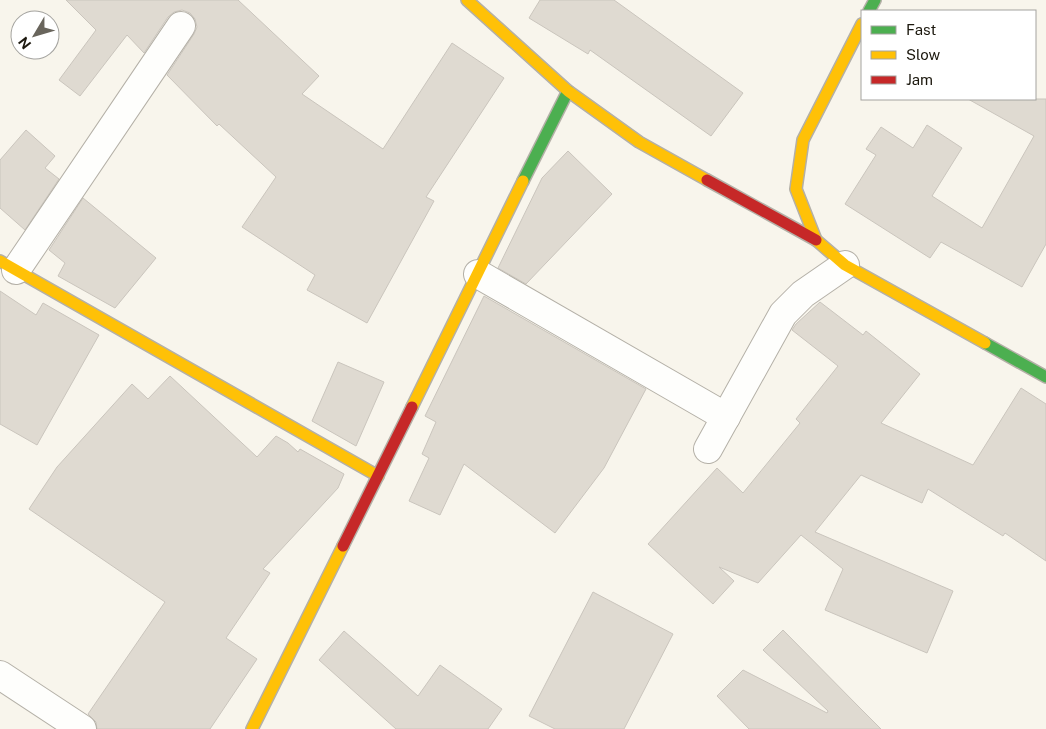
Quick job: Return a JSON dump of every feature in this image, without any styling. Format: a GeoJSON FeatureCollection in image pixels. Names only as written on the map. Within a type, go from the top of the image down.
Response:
{"type":"FeatureCollection","features":[{"type":"Feature","properties":{"kind":"street"},"geometry":{"type":"LineString","coordinates":[[467,0],[568,91],[639,142],[816,240],[845,265],[1046,377]]}},
{"type":"Feature","properties":{"kind":"street"},"geometry":{"type":"LineString","coordinates":[[181,26],[8,266],[378,476]]}},
{"type":"Feature","properties":{"kind":"street"},"geometry":{"type":"LineString","coordinates":[[816,240],[796,189],[803,140],[861,26]]}},
{"type":"Feature","properties":{"kind":"street"},"geometry":{"type":"LineString","coordinates":[[252,729],[568,91]]}},
{"type":"Feature","properties":{"kind":"street"},"geometry":{"type":"LineString","coordinates":[[708,449],[783,314],[803,294],[845,265]]}},
{"type":"Feature","properties":{"kind":"street"},"geometry":{"type":"LineString","coordinates":[[478,274],[726,417]]}},
{"type":"Feature","properties":{"kind":"street"},"geometry":{"type":"LineString","coordinates":[[0,675],[82,729]]}},
{"type":"Feature","properties":{"kind":"building"},"geometry":{"type":"Polygon","coordinates":[[[66,0],[238,0],[319,76],[302,94],[383,149],[452,43],[504,78],[426,197],[434,201],[367,323],[307,290],[315,275],[242,227],[276,177],[219,124],[217,126],[167,75],[197,27],[195,19],[190,13],[182,10],[174,12],[168,17],[144,53],[127,35],[80,96],[59,80],[96,30],[66,0]]]}},
{"type":"Feature","properties":{"kind":"building"},"geometry":{"type":"Polygon","coordinates":[[[540,0],[614,0],[743,93],[711,136],[590,50],[588,54],[529,18],[540,0]]]}},
{"type":"Feature","properties":{"kind":"building"},"geometry":{"type":"Polygon","coordinates":[[[1046,99],[1046,244],[1022,287],[941,242],[930,258],[845,204],[876,155],[866,149],[881,127],[913,148],[927,125],[962,148],[932,196],[982,228],[1034,136],[970,100],[1046,99]]]}},
{"type":"Feature","properties":{"kind":"building"},"geometry":{"type":"Polygon","coordinates":[[[26,130],[55,156],[45,168],[59,179],[25,230],[0,208],[0,160],[26,130]]]}},
{"type":"Feature","properties":{"kind":"building"},"geometry":{"type":"Polygon","coordinates":[[[568,151],[612,194],[526,284],[498,268],[542,178],[568,151]]]}},
{"type":"Feature","properties":{"kind":"building"},"geometry":{"type":"Polygon","coordinates":[[[83,198],[156,258],[115,308],[58,276],[65,263],[49,250],[83,198]]]}},
{"type":"Feature","properties":{"kind":"building"},"geometry":{"type":"Polygon","coordinates":[[[0,291],[36,315],[43,303],[99,335],[37,445],[0,424],[0,291]]]}},
{"type":"Feature","properties":{"kind":"building"},"geometry":{"type":"Polygon","coordinates":[[[484,296],[646,389],[604,468],[555,533],[464,464],[440,515],[409,501],[429,458],[422,454],[436,422],[425,416],[484,296]]]}},
{"type":"Feature","properties":{"kind":"building"},"geometry":{"type":"Polygon","coordinates":[[[820,302],[863,335],[866,331],[920,374],[881,423],[973,465],[1021,388],[1046,404],[1046,561],[1005,533],[1003,536],[928,489],[922,503],[861,475],[815,532],[953,591],[927,653],[825,610],[843,569],[801,535],[758,583],[719,567],[734,581],[713,604],[648,544],[717,468],[743,493],[800,423],[796,419],[838,366],[792,330],[820,302]]]}},
{"type":"Feature","properties":{"kind":"building"},"geometry":{"type":"Polygon","coordinates":[[[338,362],[384,382],[356,446],[312,421],[338,362]]]}},
{"type":"Feature","properties":{"kind":"building"},"geometry":{"type":"Polygon","coordinates":[[[170,376],[257,457],[276,436],[298,452],[300,449],[344,474],[338,488],[263,569],[270,573],[226,638],[257,659],[210,729],[97,729],[96,722],[88,714],[165,602],[29,509],[57,467],[132,384],[148,399],[170,376]]]}},
{"type":"Feature","properties":{"kind":"building"},"geometry":{"type":"Polygon","coordinates":[[[593,592],[673,634],[624,729],[555,729],[529,716],[593,592]]]}},
{"type":"Feature","properties":{"kind":"building"},"geometry":{"type":"Polygon","coordinates":[[[783,630],[881,729],[749,729],[717,696],[743,670],[827,713],[828,711],[763,650],[783,630]]]}},
{"type":"Feature","properties":{"kind":"building"},"geometry":{"type":"Polygon","coordinates":[[[344,631],[418,696],[440,665],[502,709],[488,729],[396,729],[319,660],[344,631]]]}},
{"type":"Feature","properties":{"kind":"traffic: fast"},"geometry":{"type":"LineString","coordinates":[[870,10],[875,0]]}},
{"type":"Feature","properties":{"kind":"traffic: fast"},"geometry":{"type":"LineString","coordinates":[[523,181],[568,91]]}},
{"type":"Feature","properties":{"kind":"traffic: fast"},"geometry":{"type":"LineString","coordinates":[[985,343],[1046,377]]}},
{"type":"Feature","properties":{"kind":"traffic: slow"},"geometry":{"type":"LineString","coordinates":[[467,0],[568,91],[639,142],[707,180]]}},
{"type":"Feature","properties":{"kind":"traffic: slow"},"geometry":{"type":"LineString","coordinates":[[861,26],[803,140],[796,189],[816,240],[845,265],[985,343]]}},
{"type":"Feature","properties":{"kind":"traffic: slow"},"geometry":{"type":"LineString","coordinates":[[412,407],[523,181]]}},
{"type":"Feature","properties":{"kind":"traffic: slow"},"geometry":{"type":"LineString","coordinates":[[0,261],[378,476]]}},
{"type":"Feature","properties":{"kind":"traffic: slow"},"geometry":{"type":"LineString","coordinates":[[252,729],[343,546]]}},
{"type":"Feature","properties":{"kind":"traffic: jam"},"geometry":{"type":"LineString","coordinates":[[707,180],[816,240]]}},
{"type":"Feature","properties":{"kind":"traffic: jam"},"geometry":{"type":"LineString","coordinates":[[343,546],[412,407]]}}]}
